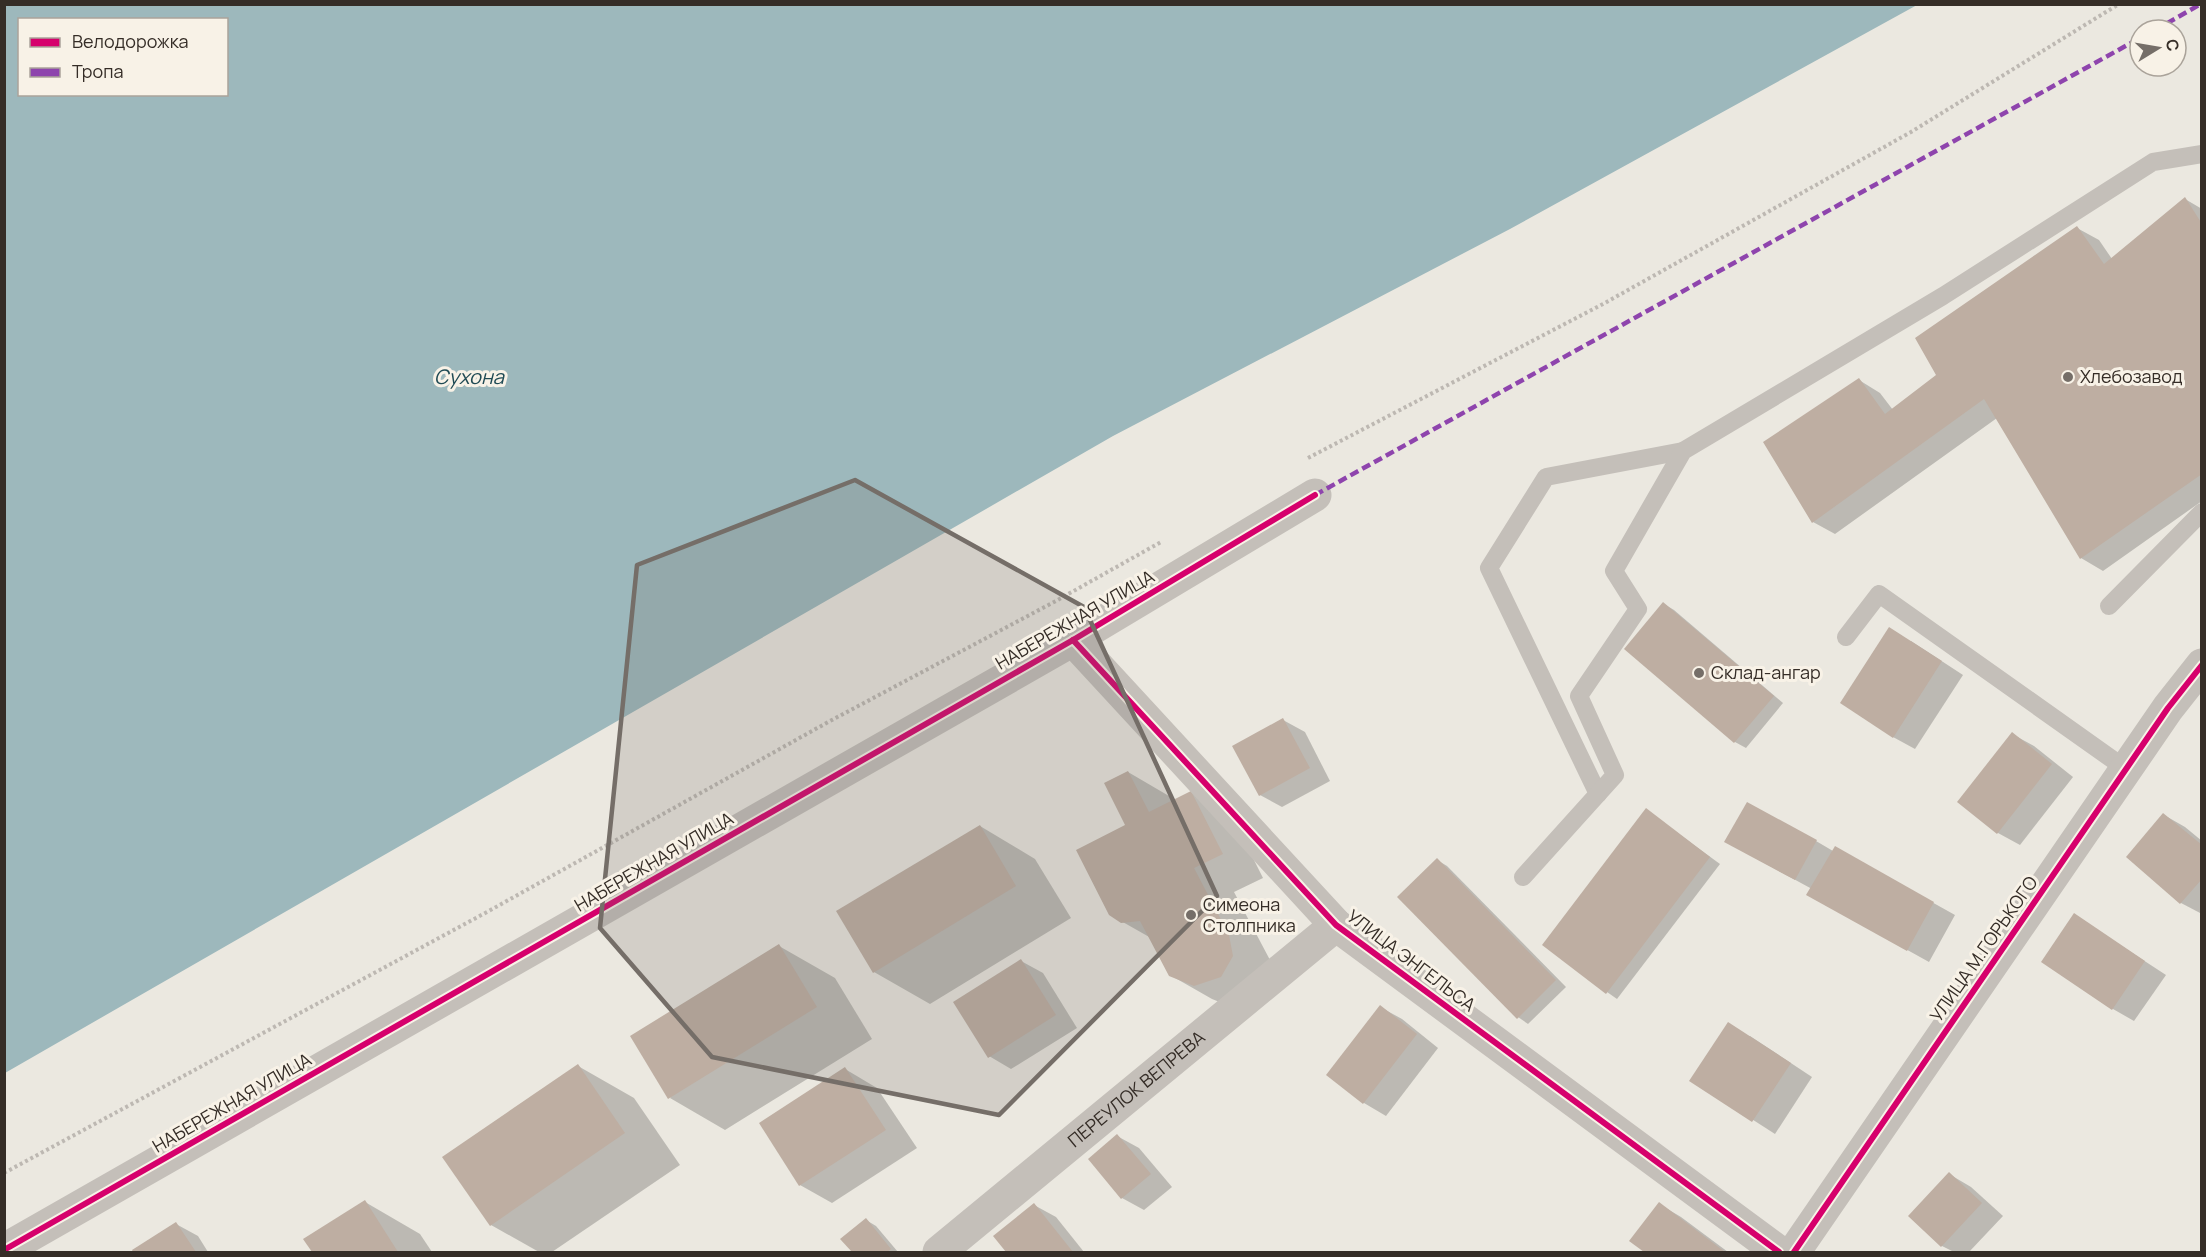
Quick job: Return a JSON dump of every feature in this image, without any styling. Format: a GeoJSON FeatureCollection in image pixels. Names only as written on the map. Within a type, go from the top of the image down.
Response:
{"type":"FeatureCollection","features":[{"type":"Feature","properties":{"kind":"street","name":"НАБЕРЕЖНАЯ УЛИЦА"},"geometry":{"type":"LineString","coordinates":[[4,1250],[1073,640],[1315,495]]}},
{"type":"Feature","properties":{"kind":"street","name":"УЛИЦА ЭНГЕЛЬСА"},"geometry":{"type":"LineString","coordinates":[[1073,640],[1336,926],[1779,1252]]}},
{"type":"Feature","properties":{"kind":"street","name":"УЛИЦА М.ГОРЬКОГО"},"geometry":{"type":"LineString","coordinates":[[1794,1252],[2168,708],[2202,665]]}},
{"type":"Feature","properties":{"kind":"street","name":"ПЕРЕУЛОК ВЕПРЕВА"},"geometry":{"type":"LineString","coordinates":[[939,1252],[1336,926]]}},
{"type":"Feature","properties":{"kind":"lane"},"geometry":{"type":"LineString","coordinates":[[1598,794],[1489,568],[1546,477],[1683,452],[1943,296],[2153,162],[2202,154]]}},
{"type":"Feature","properties":{"kind":"lane"},"geometry":{"type":"LineString","coordinates":[[1523,877],[1615,775],[1579,696],[1638,609],[1614,571],[1683,452]]}},
{"type":"Feature","properties":{"kind":"lane"},"geometry":{"type":"LineString","coordinates":[[2109,606],[2202,512]]}},
{"type":"Feature","properties":{"kind":"lane"},"geometry":{"type":"LineString","coordinates":[[1846,637],[1879,594],[2126,769]]}},
{"type":"Feature","properties":{"kind":"path"},"geometry":{"type":"LineString","coordinates":[[1299,463],[1603,304],[1911,132],[2119,4]]}},
{"type":"Feature","properties":{"kind":"path"},"geometry":{"type":"LineString","coordinates":[[4,1173],[487,912],[830,721],[1054,602],[1166,538]]}},
{"type":"Feature","properties":{"kind":"highlighted area"},"geometry":{"type":"Polygon","coordinates":[[[855,480],[1084,607],[1217,896],[999,1115],[712,1057],[600,928],[637,565],[855,480]]]}},
{"type":"Feature","properties":{"kind":"water","name":"Сухона"},"geometry":{"type":"Polygon","coordinates":[[[5,4],[1917,4],[1510,229],[1113,436],[5,1073],[5,4]]]}},
{"type":"Feature","properties":{"kind":"building","name":"Хлебозавод"},"geometry":{"type":"Polygon","coordinates":[[[2185,197],[2202,224],[2202,474],[2080,559],[1984,399],[1812,523],[1763,442],[1859,378],[1885,414],[1936,375],[1915,338],[2077,226],[2104,264],[2185,197]]]}},
{"type":"Feature","properties":{"kind":"building","name":"Склад-ангар"},"geometry":{"type":"Polygon","coordinates":[[[1663,602],[1774,696],[1734,743],[1624,649],[1663,602]]]}},
{"type":"Feature","properties":{"kind":"building"},"geometry":{"type":"Polygon","coordinates":[[[1889,627],[1942,661],[1893,738],[1840,703],[1889,627]]]}},
{"type":"Feature","properties":{"kind":"building"},"geometry":{"type":"Polygon","coordinates":[[[1283,718],[1310,768],[1259,796],[1232,746],[1283,718]]]}},
{"type":"Feature","properties":{"kind":"building"},"geometry":{"type":"Polygon","coordinates":[[[2012,732],[2052,764],[1997,834],[1957,802],[2012,732]]]}},
{"type":"Feature","properties":{"kind":"building"},"geometry":{"type":"Polygon","coordinates":[[[1128,771],[1149,812],[1191,791],[1223,854],[1194,868],[1229,935],[1233,956],[1221,977],[1194,986],[1169,976],[1140,921],[1121,923],[1109,915],[1076,850],[1125,825],[1104,783],[1128,771]]]}},
{"type":"Feature","properties":{"kind":"building"},"geometry":{"type":"Polygon","coordinates":[[[1747,802],[1817,840],[1795,880],[1724,842],[1747,802]]]}},
{"type":"Feature","properties":{"kind":"building"},"geometry":{"type":"Polygon","coordinates":[[[1646,808],[1710,857],[1606,994],[1542,945],[1646,808]]]}},
{"type":"Feature","properties":{"kind":"building"},"geometry":{"type":"Polygon","coordinates":[[[2163,813],[2202,845],[2202,879],[2180,904],[2126,857],[2163,813]]]}},
{"type":"Feature","properties":{"kind":"building"},"geometry":{"type":"Polygon","coordinates":[[[980,825],[1016,886],[873,973],[836,911],[980,825]]]}},
{"type":"Feature","properties":{"kind":"building"},"geometry":{"type":"Polygon","coordinates":[[[1835,846],[1934,902],[1907,951],[1806,895],[1835,846]]]}},
{"type":"Feature","properties":{"kind":"building"},"geometry":{"type":"Polygon","coordinates":[[[1437,858],[1556,980],[1517,1019],[1397,897],[1437,858]]]}},
{"type":"Feature","properties":{"kind":"building"},"geometry":{"type":"Polygon","coordinates":[[[2074,913],[2145,961],[2112,1010],[2041,962],[2074,913]]]}},
{"type":"Feature","properties":{"kind":"building"},"geometry":{"type":"Polygon","coordinates":[[[779,944],[817,1007],[668,1099],[630,1036],[779,944]]]}},
{"type":"Feature","properties":{"kind":"building"},"geometry":{"type":"Polygon","coordinates":[[[1021,959],[1056,1015],[988,1058],[953,1002],[1021,959]]]}},
{"type":"Feature","properties":{"kind":"building"},"geometry":{"type":"Polygon","coordinates":[[[1380,1005],[1417,1034],[1363,1104],[1326,1075],[1380,1005]]]}},
{"type":"Feature","properties":{"kind":"building"},"geometry":{"type":"Polygon","coordinates":[[[1728,1022],[1791,1063],[1752,1122],[1689,1081],[1728,1022]]]}},
{"type":"Feature","properties":{"kind":"building"},"geometry":{"type":"Polygon","coordinates":[[[578,1064],[625,1133],[490,1226],[442,1157],[578,1064]]]}},
{"type":"Feature","properties":{"kind":"building"},"geometry":{"type":"Polygon","coordinates":[[[845,1067],[886,1130],[799,1186],[759,1123],[845,1067]]]}},
{"type":"Feature","properties":{"kind":"building"},"geometry":{"type":"Polygon","coordinates":[[[1117,1134],[1151,1174],[1121,1199],[1088,1159],[1117,1134]]]}},
{"type":"Feature","properties":{"kind":"building"},"geometry":{"type":"Polygon","coordinates":[[[1949,1172],[1982,1203],[1941,1247],[1908,1216],[1949,1172]]]}},
{"type":"Feature","properties":{"kind":"building"},"geometry":{"type":"Polygon","coordinates":[[[365,1200],[398,1252],[312,1252],[303,1239],[365,1200]]]}},
{"type":"Feature","properties":{"kind":"building"},"geometry":{"type":"Polygon","coordinates":[[[1659,1202],[1725,1252],[1644,1252],[1629,1241],[1659,1202]]]}},
{"type":"Feature","properties":{"kind":"building"},"geometry":{"type":"Polygon","coordinates":[[[1034,1203],[1073,1252],[1006,1252],[993,1236],[1034,1203]]]}},
{"type":"Feature","properties":{"kind":"building"},"geometry":{"type":"Polygon","coordinates":[[[866,1218],[891,1249],[887,1252],[852,1252],[840,1239],[866,1218]]]}},
{"type":"Feature","properties":{"kind":"building"},"geometry":{"type":"Polygon","coordinates":[[[176,1222],[196,1252],[133,1252],[132,1250],[176,1222]]]}},
{"type":"Feature","properties":{"kind":"marked path"},"geometry":{"type":"LineString","coordinates":[[2176,18],[2201,4]]}},
{"type":"Feature","properties":{"kind":"marked path"},"geometry":{"type":"LineString","coordinates":[[1315,495],[2128,45]]}},
{"type":"Feature","properties":{"kind":"cycle path"},"geometry":{"type":"LineString","coordinates":[[4,1250],[1073,640],[1315,495]]}},
{"type":"Feature","properties":{"kind":"cycle path"},"geometry":{"type":"LineString","coordinates":[[1073,640],[1336,925],[1779,1252]]}},
{"type":"Feature","properties":{"kind":"cycle path"},"geometry":{"type":"LineString","coordinates":[[1794,1252],[2168,708],[2202,665]]}},
{"type":"Feature","properties":{"kind":"place","name":"Хлебозавод"},"geometry":{"type":"Point","coordinates":[2068,377]}},
{"type":"Feature","properties":{"kind":"place","name":"Склад-ангар"},"geometry":{"type":"Point","coordinates":[1699,673]}},
{"type":"Feature","properties":{"kind":"place","name":"Симеона Столпника"},"geometry":{"type":"Point","coordinates":[1191,915]}}]}
